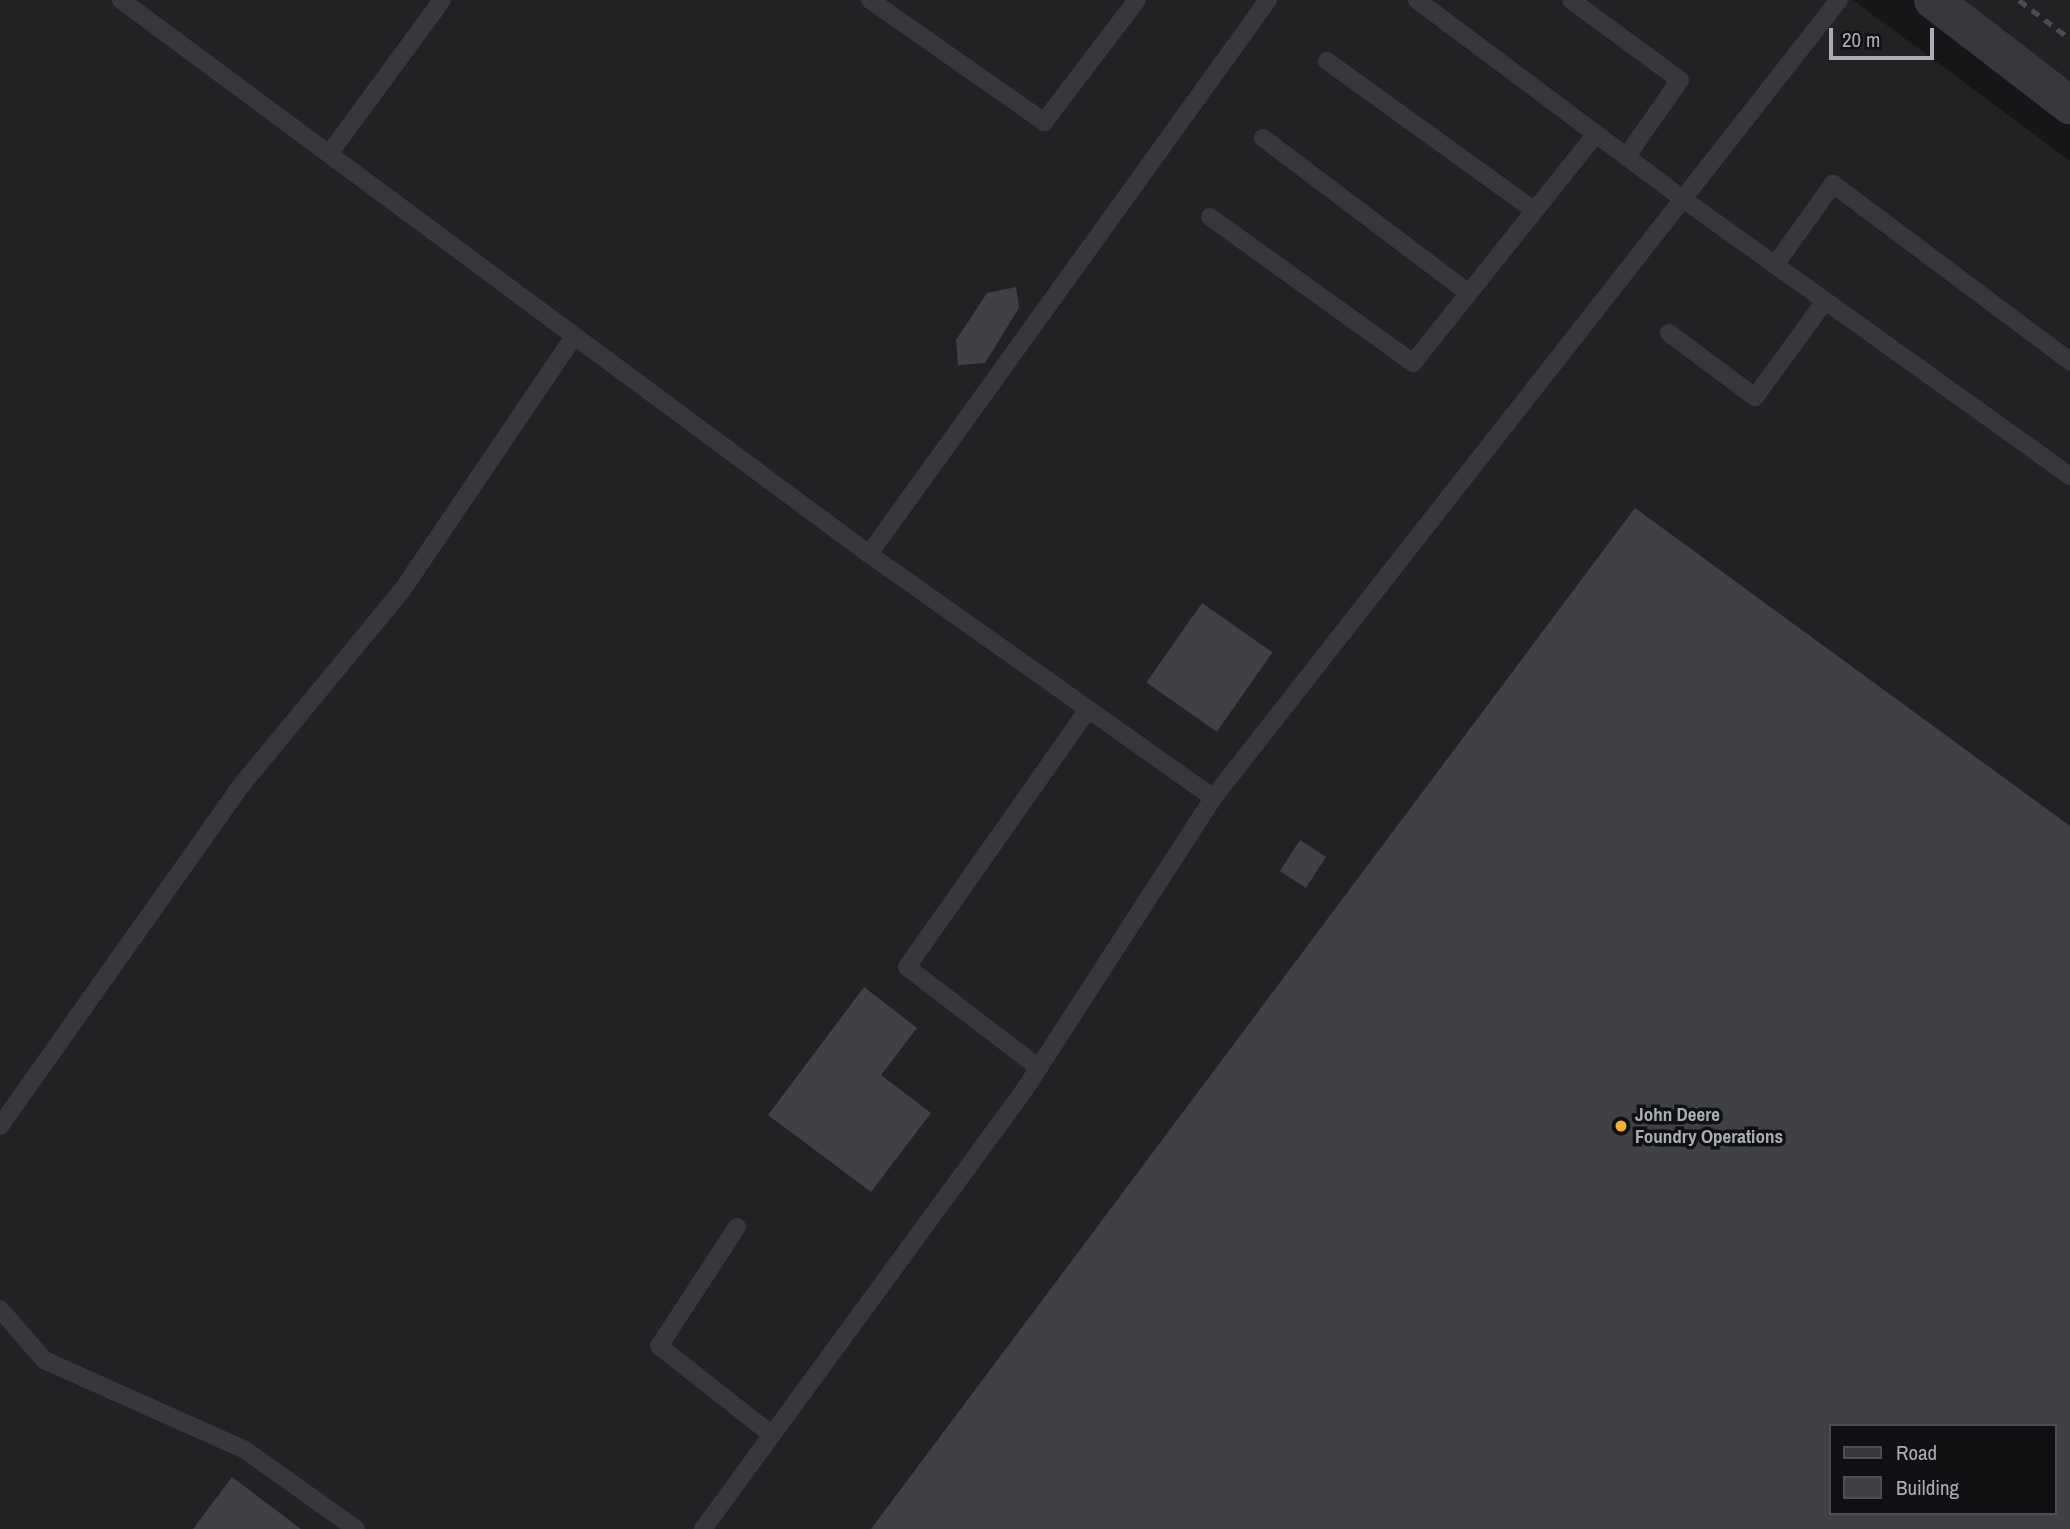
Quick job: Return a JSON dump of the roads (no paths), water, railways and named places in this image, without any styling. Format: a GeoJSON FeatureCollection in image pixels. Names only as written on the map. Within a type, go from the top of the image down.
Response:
{"type":"FeatureCollection","features":[{"type":"Feature","properties":{"kind":"street"},"geometry":{"type":"LineString","coordinates":[[1933,0],[2070,105]]}},
{"type":"Feature","properties":{"kind":"lane"},"geometry":{"type":"LineString","coordinates":[[121,0],[869,554],[1213,798]]}},
{"type":"Feature","properties":{"kind":"lane"},"geometry":{"type":"LineString","coordinates":[[329,154],[442,0]]}},
{"type":"Feature","properties":{"kind":"lane"},"geometry":{"type":"LineString","coordinates":[[870,0],[1044,122],[1137,0]]}},
{"type":"Feature","properties":{"kind":"lane"},"geometry":{"type":"LineString","coordinates":[[1417,0],[1683,199],[2070,476]]}},
{"type":"Feature","properties":{"kind":"lane"},"geometry":{"type":"LineString","coordinates":[[1571,0],[1680,80],[1626,157]]}},
{"type":"Feature","properties":{"kind":"lane"},"geometry":{"type":"LineString","coordinates":[[703,1529],[1039,1068],[1213,798],[1839,0]]}},
{"type":"Feature","properties":{"kind":"lane"},"geometry":{"type":"LineString","coordinates":[[869,554],[1262,2]]}},
{"type":"Feature","properties":{"kind":"lane"},"geometry":{"type":"LineString","coordinates":[[1327,61],[1535,211]]}},
{"type":"Feature","properties":{"kind":"lane"},"geometry":{"type":"LineString","coordinates":[[1210,217],[1413,363],[1596,134]]}},
{"type":"Feature","properties":{"kind":"lane"},"geometry":{"type":"LineString","coordinates":[[1263,138],[1469,292]]}},
{"type":"Feature","properties":{"kind":"lane"},"geometry":{"type":"LineString","coordinates":[[1775,265],[1833,184],[2070,361]]}},
{"type":"Feature","properties":{"kind":"lane"},"geometry":{"type":"LineString","coordinates":[[1669,333],[1755,397],[1825,301]]}},
{"type":"Feature","properties":{"kind":"lane"},"geometry":{"type":"LineString","coordinates":[[0,1126],[239,788],[403,589],[574,336]]}},
{"type":"Feature","properties":{"kind":"lane"},"geometry":{"type":"LineString","coordinates":[[1039,1068],[907,967],[1088,709]]}},
{"type":"Feature","properties":{"kind":"lane"},"geometry":{"type":"LineString","coordinates":[[737,1227],[659,1346],[771,1434]]}},
{"type":"Feature","properties":{"kind":"lane"},"geometry":{"type":"LineString","coordinates":[[0,1309],[44,1360],[245,1450],[356,1529]]}},
{"type":"Feature","properties":{"kind":"railway"},"geometry":{"type":"LineString","coordinates":[[2019,0],[2070,39]]}},
{"type":"Feature","properties":{"kind":"place","name":"John Deere Foundry Operations"},"geometry":{"type":"Point","coordinates":[1621,1126]}}]}
